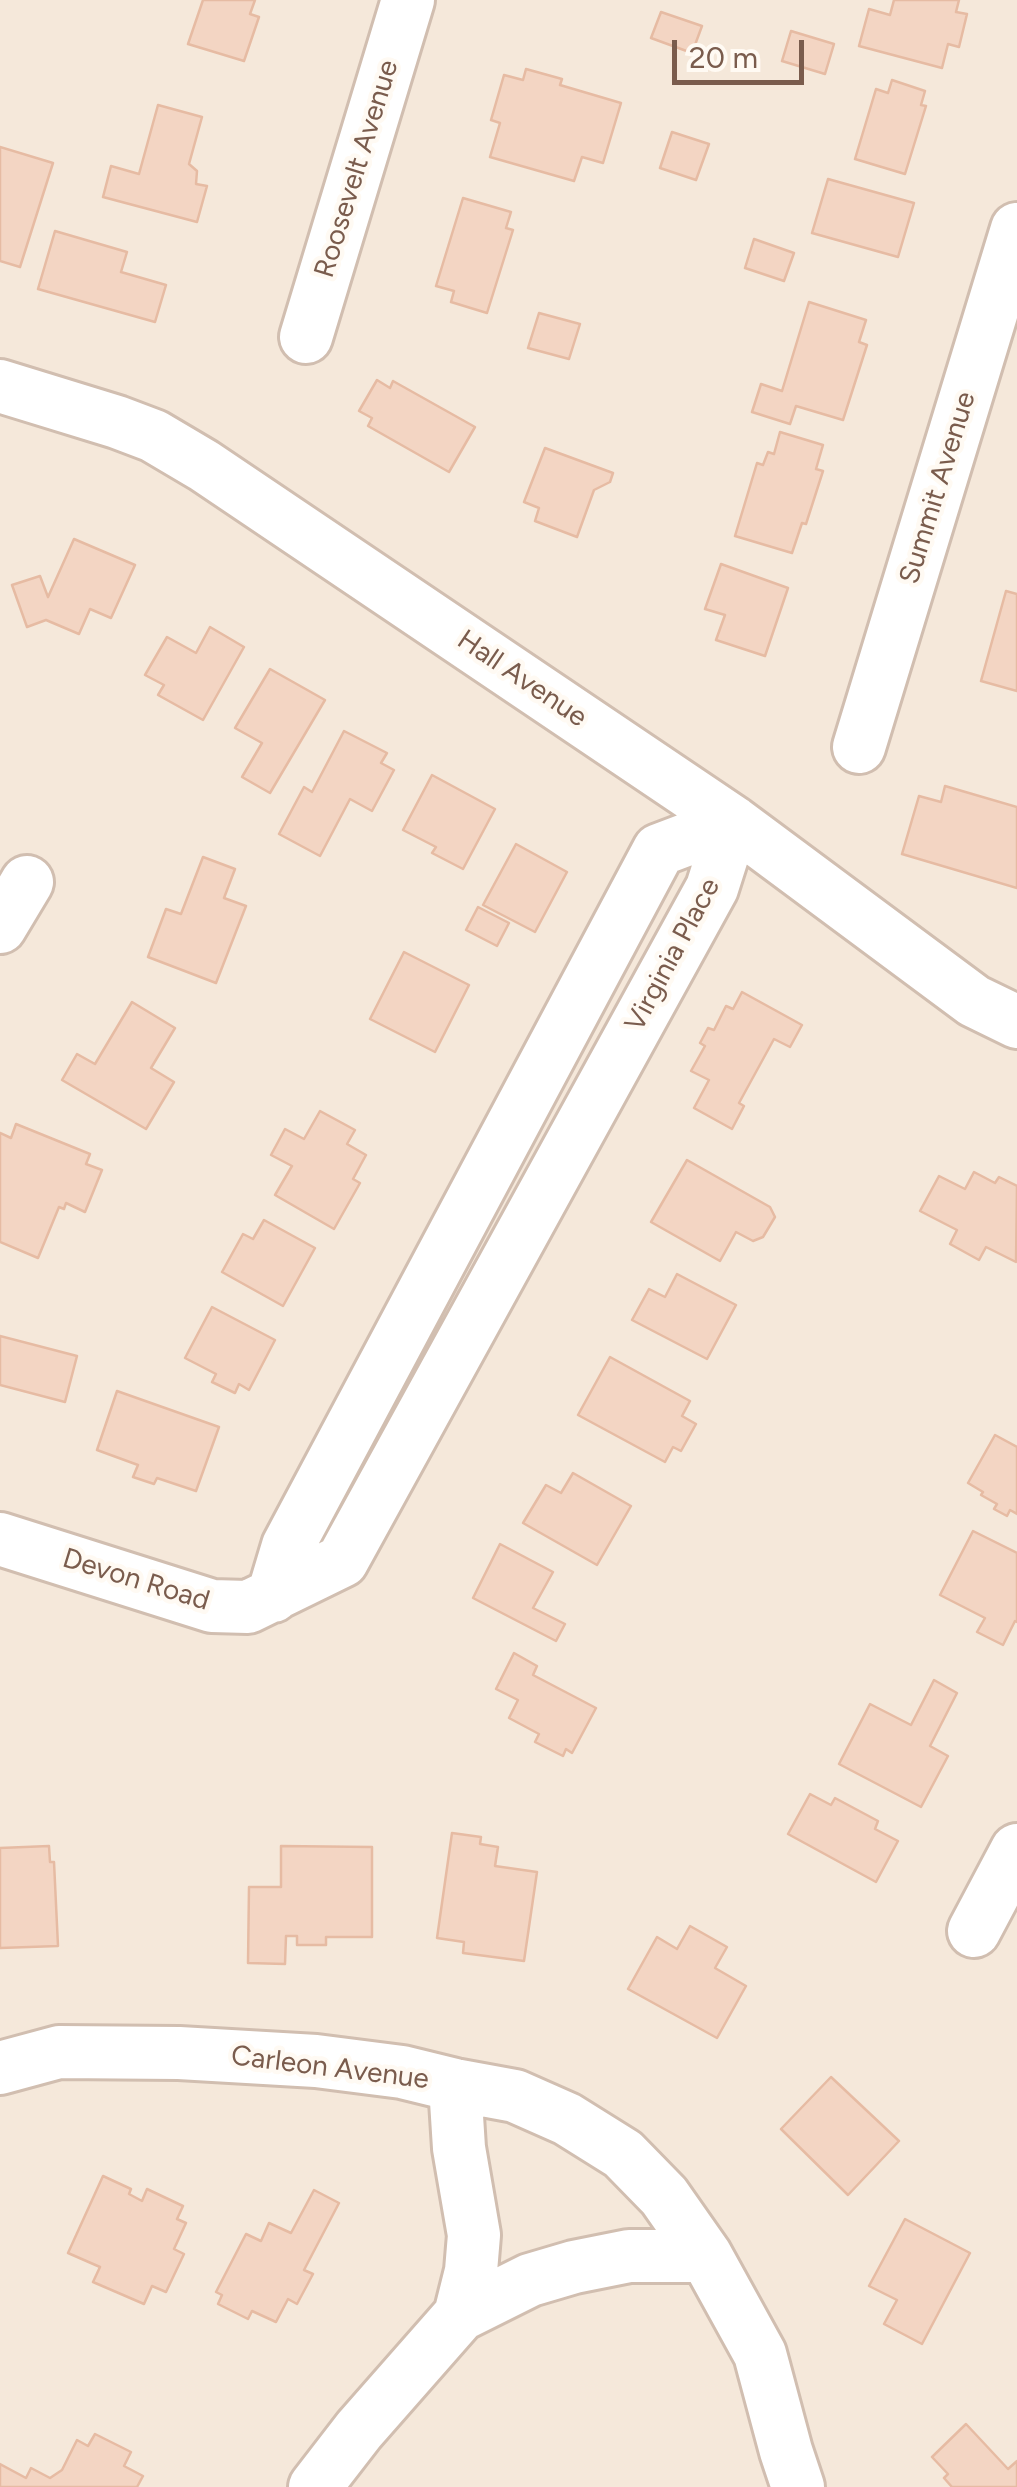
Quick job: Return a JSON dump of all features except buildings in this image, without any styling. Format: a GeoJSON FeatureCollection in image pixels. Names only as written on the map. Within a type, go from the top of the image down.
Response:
{"type":"FeatureCollection","features":[{"type":"Feature","properties":{"kind":"street","name":"Roosevelt Avenue"},"geometry":{"type":"LineString","coordinates":[[306,337],[408,0]]}},
{"type":"Feature","properties":{"kind":"street","name":"Summit Avenue"},"geometry":{"type":"LineString","coordinates":[[859,747],[1017,229]]}},
{"type":"Feature","properties":{"kind":"street","name":"Hall Avenue"},"geometry":{"type":"LineString","coordinates":[[0,386],[154,436],[203,465],[733,822],[974,1001],[1017,1022]]}},
{"type":"Feature","properties":{"kind":"street","name":"Virginia Place"},"geometry":{"type":"LineString","coordinates":[[273,1596],[342,1561],[712,888],[733,822]]}},
{"type":"Feature","properties":{"kind":"street"},"geometry":{"type":"LineString","coordinates":[[0,926],[27,882]]}},
{"type":"Feature","properties":{"kind":"street","name":"Devon Road"},"geometry":{"type":"LineString","coordinates":[[0,1539],[212,1606],[248,1607],[273,1596]]}},
{"type":"Feature","properties":{"kind":"street"},"geometry":{"type":"LineString","coordinates":[[974,1931],[1017,1850]]}},
{"type":"Feature","properties":{"kind":"street","name":"Carleon Avenue"},"geometry":{"type":"LineString","coordinates":[[0,2068],[60,2052],[179,2052],[316,2060],[402,2072],[515,2096],[567,2118],[623,2154],[664,2196],[706,2256],[760,2354],[798,2487]]}},
{"type":"Feature","properties":{"kind":"street"},"geometry":{"type":"LineString","coordinates":[[456,2086],[459,2148],[474,2234],[471,2271],[460,2315]]}},
{"type":"Feature","properties":{"kind":"street"},"geometry":{"type":"LineString","coordinates":[[315,2487],[359,2430],[460,2315],[530,2280],[574,2267],[629,2256],[706,2256]]}},
{"type":"Feature","properties":{"kind":"shaded area"},"geometry":{"type":"Polygon","coordinates":[[[0,0],[1017,0],[1017,2487],[0,2487],[0,0]]]}}]}
